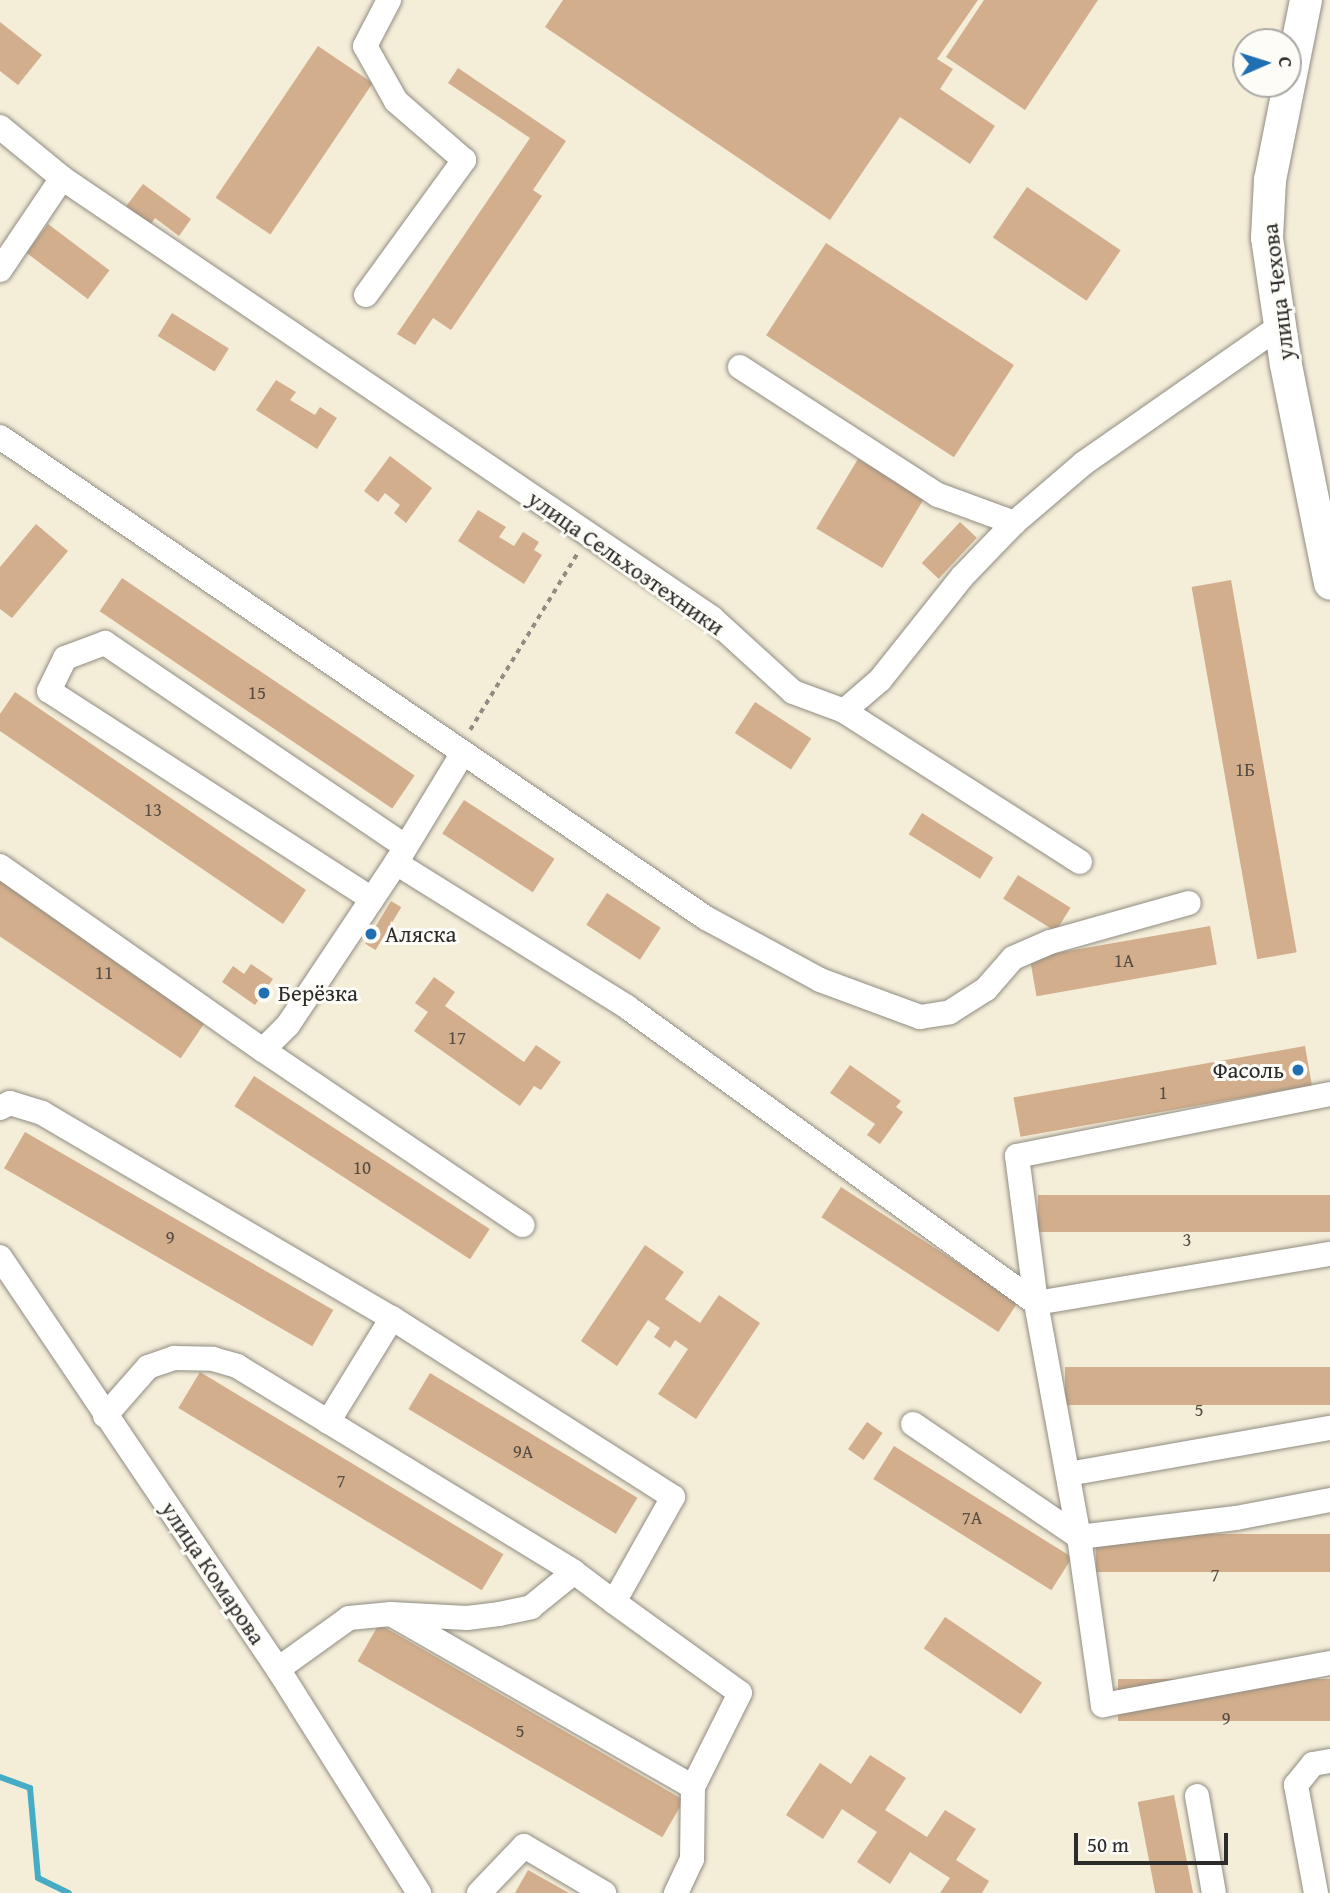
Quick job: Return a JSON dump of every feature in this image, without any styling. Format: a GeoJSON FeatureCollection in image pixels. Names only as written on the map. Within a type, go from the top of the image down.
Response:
{"type":"FeatureCollection","features":[{"type":"Feature","properties":{"kind":"main road","name":"улица Чехова"},"geometry":{"type":"LineString","coordinates":[[1306,0],[1270,180],[1267,238],[1279,327],[1330,584]]}},
{"type":"Feature","properties":{"kind":"street"},"geometry":{"type":"LineString","coordinates":[[366,295],[464,160],[396,101],[365,46],[388,0]]}},
{"type":"Feature","properties":{"kind":"street","name":"улица Сельхозтехники"},"geometry":{"type":"LineString","coordinates":[[0,127],[62,178],[712,618],[793,692],[844,711],[1080,862]]}},
{"type":"Feature","properties":{"kind":"street"},"geometry":{"type":"LineString","coordinates":[[0,270],[62,178]]}},
{"type":"Feature","properties":{"kind":"street"},"geometry":{"type":"LineString","coordinates":[[844,711],[880,680],[962,577],[1014,523],[1084,463],[1279,327]]}},
{"type":"Feature","properties":{"kind":"street"},"geometry":{"type":"LineString","coordinates":[[740,367],[939,495],[1014,523]]}},
{"type":"Feature","properties":{"kind":"street"},"geometry":{"type":"LineString","coordinates":[[0,437],[706,918],[820,980],[920,1017],[950,1012],[986,989],[1013,958],[1050,942],[1189,903]]}},
{"type":"Feature","properties":{"kind":"street"},"geometry":{"type":"LineString","coordinates":[[372,899],[49,691],[65,658],[105,643],[401,855],[627,1007],[1036,1303],[1330,1254]]}},
{"type":"Feature","properties":{"kind":"street"},"geometry":{"type":"LineString","coordinates":[[262,1050],[288,1025],[372,899],[401,855],[460,751]]}},
{"type":"Feature","properties":{"kind":"street"},"geometry":{"type":"LineString","coordinates":[[0,866],[262,1050],[522,1225]]}},
{"type":"Feature","properties":{"kind":"street"},"geometry":{"type":"LineString","coordinates":[[1330,1094],[1017,1156],[1036,1303],[1079,1537],[1102,1705],[1330,1663]]}},
{"type":"Feature","properties":{"kind":"street"},"geometry":{"type":"LineString","coordinates":[[0,1108],[10,1103],[42,1113],[392,1318],[673,1497],[614,1602]]}},
{"type":"Feature","properties":{"kind":"street","name":"улица Комарова"},"geometry":{"type":"LineString","coordinates":[[0,1257],[278,1669],[419,1893]]}},
{"type":"Feature","properties":{"kind":"street"},"geometry":{"type":"LineString","coordinates":[[328,1422],[392,1318]]}},
{"type":"Feature","properties":{"kind":"street"},"geometry":{"type":"LineString","coordinates":[[105,1416],[148,1367],[174,1358],[213,1359],[237,1366],[574,1572],[740,1693],[693,1787],[692,1858],[676,1893]]}},
{"type":"Feature","properties":{"kind":"street"},"geometry":{"type":"LineString","coordinates":[[913,1423],[1079,1537],[1236,1518],[1330,1500]]}},
{"type":"Feature","properties":{"kind":"street"},"geometry":{"type":"LineString","coordinates":[[1068,1474],[1330,1428]]}},
{"type":"Feature","properties":{"kind":"street"},"geometry":{"type":"LineString","coordinates":[[278,1669],[349,1618],[391,1614],[467,1618],[499,1614],[531,1607],[574,1572]]}},
{"type":"Feature","properties":{"kind":"street"},"geometry":{"type":"LineString","coordinates":[[391,1614],[693,1787]]}},
{"type":"Feature","properties":{"kind":"street"},"geometry":{"type":"LineString","coordinates":[[1316,1893],[1296,1785],[1313,1765],[1330,1761]]}},
{"type":"Feature","properties":{"kind":"street"},"geometry":{"type":"LineString","coordinates":[[1197,1796],[1214,1893]]}},
{"type":"Feature","properties":{"kind":"street"},"geometry":{"type":"LineString","coordinates":[[480,1893],[524,1846],[604,1893]]}},
{"type":"Feature","properties":{"kind":"path"},"geometry":{"type":"LineString","coordinates":[[460,751],[589,536]]}},
{"type":"Feature","properties":{"kind":"building"},"geometry":{"type":"Polygon","coordinates":[[[563,0],[978,0],[937,59],[953,69],[940,89],[995,126],[970,164],[900,117],[830,220],[545,27],[563,0]]]}},
{"type":"Feature","properties":{"kind":"building"},"geometry":{"type":"Polygon","coordinates":[[[984,0],[1098,0],[1025,110],[946,57],[984,0]]]}},
{"type":"Feature","properties":{"kind":"building"},"geometry":{"type":"Polygon","coordinates":[[[0,22],[42,55],[18,85],[0,71],[0,22]]]}},
{"type":"Feature","properties":{"kind":"building"},"geometry":{"type":"Polygon","coordinates":[[[318,46],[373,83],[270,235],[216,198],[318,46]]]}},
{"type":"Feature","properties":{"kind":"building"},"geometry":{"type":"Polygon","coordinates":[[[458,68],[566,141],[533,190],[542,196],[451,330],[433,318],[415,345],[397,334],[530,138],[448,83],[458,68]]]}},
{"type":"Feature","properties":{"kind":"building"},"geometry":{"type":"Polygon","coordinates":[[[143,184],[191,219],[179,236],[155,218],[149,227],[124,209],[143,184]]]}},
{"type":"Feature","properties":{"kind":"building"},"geometry":{"type":"Polygon","coordinates":[[[1027,187],[1121,250],[1087,301],[993,238],[1027,187]]]}},
{"type":"Feature","properties":{"kind":"building"},"geometry":{"type":"Polygon","coordinates":[[[48,224],[109,270],[88,299],[26,253],[48,224]]]}},
{"type":"Feature","properties":{"kind":"building"},"geometry":{"type":"Polygon","coordinates":[[[826,243],[1014,365],[954,457],[766,335],[826,243]]]}},
{"type":"Feature","properties":{"kind":"building"},"geometry":{"type":"Polygon","coordinates":[[[172,313],[229,349],[215,371],[158,336],[172,313]]]}},
{"type":"Feature","properties":{"kind":"building"},"geometry":{"type":"Polygon","coordinates":[[[276,380],[296,392],[290,400],[315,415],[320,407],[337,418],[317,449],[256,410],[276,380]]]}},
{"type":"Feature","properties":{"kind":"building"},"geometry":{"type":"Polygon","coordinates":[[[390,456],[432,488],[406,523],[394,513],[400,505],[385,493],[378,502],[364,491],[390,456]]]}},
{"type":"Feature","properties":{"kind":"building"},"geometry":{"type":"Polygon","coordinates":[[[858,459],[924,499],[882,568],[816,528],[858,459]]]}},
{"type":"Feature","properties":{"kind":"building"},"geometry":{"type":"Polygon","coordinates":[[[478,510],[506,527],[499,537],[514,546],[523,532],[539,542],[534,550],[542,555],[524,584],[458,541],[478,510]]]}},
{"type":"Feature","properties":{"kind":"building"},"geometry":{"type":"Polygon","coordinates":[[[960,522],[977,538],[939,579],[922,563],[960,522]]]}},
{"type":"Feature","properties":{"kind":"building"},"geometry":{"type":"Polygon","coordinates":[[[36,524],[68,551],[12,618],[0,609],[0,567],[36,524]]]}},
{"type":"Feature","properties":{"kind":"building"},"geometry":{"type":"Polygon","coordinates":[[[122,578],[415,775],[392,809],[100,611],[122,578]]]}},
{"type":"Feature","properties":{"kind":"building"},"geometry":{"type":"Polygon","coordinates":[[[1231,580],[1297,952],[1257,959],[1192,587],[1231,580]]]}},
{"type":"Feature","properties":{"kind":"building"},"geometry":{"type":"Polygon","coordinates":[[[15,692],[306,890],[283,924],[0,731],[0,714],[15,692]]]}},
{"type":"Feature","properties":{"kind":"building"},"geometry":{"type":"Polygon","coordinates":[[[755,702],[811,738],[791,770],[735,733],[755,702]]]}},
{"type":"Feature","properties":{"kind":"building"},"geometry":{"type":"Polygon","coordinates":[[[464,800],[555,859],[533,892],[442,834],[464,800]]]}},
{"type":"Feature","properties":{"kind":"building"},"geometry":{"type":"Polygon","coordinates":[[[922,813],[993,858],[980,879],[909,834],[922,813]]]}},
{"type":"Feature","properties":{"kind":"building"},"geometry":{"type":"Polygon","coordinates":[[[1018,875],[1071,908],[1056,932],[1003,899],[1018,875]]]}},
{"type":"Feature","properties":{"kind":"building"},"geometry":{"type":"Polygon","coordinates":[[[0,881],[206,1020],[181,1058],[0,936],[0,881]]]}},
{"type":"Feature","properties":{"kind":"building"},"geometry":{"type":"Polygon","coordinates":[[[607,893],[661,928],[640,960],[586,925],[607,893]]]}},
{"type":"Feature","properties":{"kind":"building"},"geometry":{"type":"Polygon","coordinates":[[[391,901],[401,907],[376,950],[365,944],[391,901]]]}},
{"type":"Feature","properties":{"kind":"building"},"geometry":{"type":"Polygon","coordinates":[[[1210,926],[1217,964],[1037,996],[1030,958],[1210,926]]]}},
{"type":"Feature","properties":{"kind":"building"},"geometry":{"type":"Polygon","coordinates":[[[251,964],[273,979],[255,1005],[222,982],[233,966],[244,974],[251,964]]]}},
{"type":"Feature","properties":{"kind":"building"},"geometry":{"type":"Polygon","coordinates":[[[434,977],[455,992],[445,1006],[524,1062],[536,1045],[561,1062],[541,1090],[534,1086],[520,1106],[414,1031],[428,1012],[415,1003],[434,977]]]}},
{"type":"Feature","properties":{"kind":"building"},"geometry":{"type":"Polygon","coordinates":[[[1305,1046],[1312,1085],[1020,1137],[1013,1097],[1305,1046]]]}},
{"type":"Feature","properties":{"kind":"building"},"geometry":{"type":"Polygon","coordinates":[[[850,1065],[901,1101],[896,1107],[903,1112],[880,1144],[867,1135],[875,1124],[830,1093],[850,1065]]]}},
{"type":"Feature","properties":{"kind":"building"},"geometry":{"type":"Polygon","coordinates":[[[254,1076],[490,1229],[470,1259],[234,1106],[254,1076]]]}},
{"type":"Feature","properties":{"kind":"building"},"geometry":{"type":"Polygon","coordinates":[[[25,1132],[333,1310],[312,1346],[4,1168],[25,1132]]]}},
{"type":"Feature","properties":{"kind":"building"},"geometry":{"type":"Polygon","coordinates":[[[841,1187],[1018,1302],[998,1332],[821,1217],[841,1187]]]}},
{"type":"Feature","properties":{"kind":"building"},"geometry":{"type":"Polygon","coordinates":[[[1038,1195],[1330,1195],[1330,1232],[1038,1232],[1038,1195]]]}},
{"type":"Feature","properties":{"kind":"building"},"geometry":{"type":"Polygon","coordinates":[[[645,1245],[684,1272],[665,1299],[700,1323],[719,1295],[760,1323],[696,1419],[658,1394],[688,1349],[675,1340],[670,1348],[654,1337],[660,1328],[648,1320],[617,1366],[581,1341],[645,1245]]]}},
{"type":"Feature","properties":{"kind":"building"},"geometry":{"type":"Polygon","coordinates":[[[1065,1367],[1330,1367],[1330,1405],[1065,1405],[1065,1367]]]}},
{"type":"Feature","properties":{"kind":"building"},"geometry":{"type":"Polygon","coordinates":[[[200,1372],[503,1554],[482,1590],[178,1408],[200,1372]]]}},
{"type":"Feature","properties":{"kind":"building"},"geometry":{"type":"Polygon","coordinates":[[[430,1373],[637,1498],[616,1534],[408,1409],[430,1373]]]}},
{"type":"Feature","properties":{"kind":"building"},"geometry":{"type":"Polygon","coordinates":[[[867,1422],[883,1433],[864,1460],[848,1449],[867,1422]]]}},
{"type":"Feature","properties":{"kind":"building"},"geometry":{"type":"Polygon","coordinates":[[[894,1446],[1072,1557],[1051,1590],[873,1479],[894,1446]]]}},
{"type":"Feature","properties":{"kind":"building"},"geometry":{"type":"Polygon","coordinates":[[[1096,1534],[1330,1534],[1330,1572],[1096,1572],[1096,1534]]]}},
{"type":"Feature","properties":{"kind":"building"},"geometry":{"type":"Polygon","coordinates":[[[945,1617],[1042,1682],[1021,1714],[924,1649],[945,1617]]]}},
{"type":"Feature","properties":{"kind":"building"},"geometry":{"type":"Polygon","coordinates":[[[379,1624],[684,1800],[662,1837],[357,1661],[379,1624]]]}},
{"type":"Feature","properties":{"kind":"building"},"geometry":{"type":"Polygon","coordinates":[[[1118,1679],[1330,1679],[1330,1721],[1118,1721],[1118,1679]]]}},
{"type":"Feature","properties":{"kind":"building"},"geometry":{"type":"Polygon","coordinates":[[[870,1755],[906,1778],[885,1810],[927,1837],[945,1810],[976,1829],[956,1860],[989,1881],[982,1893],[940,1893],[950,1878],[910,1852],[890,1884],[857,1862],[877,1832],[842,1809],[823,1839],[786,1815],[820,1763],[851,1784],[870,1755]]]}},
{"type":"Feature","properties":{"kind":"building"},"geometry":{"type":"Polygon","coordinates":[[[1174,1795],[1193,1893],[1155,1893],[1138,1802],[1174,1795]]]}},
{"type":"Feature","properties":{"kind":"building"},"geometry":{"type":"Polygon","coordinates":[[[528,1870],[569,1893],[515,1893],[528,1870]]]}},
{"type":"Feature","properties":{"kind":"waterway"},"geometry":{"type":"LineString","coordinates":[[0,1777],[30,1788],[38,1878],[69,1893]]}},
{"type":"Feature","properties":{"kind":"place","name":"Аляска"},"geometry":{"type":"Point","coordinates":[371,934]}},
{"type":"Feature","properties":{"kind":"place","name":"Берёзка"},"geometry":{"type":"Point","coordinates":[264,993]}},
{"type":"Feature","properties":{"kind":"place","name":"Фасоль"},"geometry":{"type":"Point","coordinates":[1298,1070]}}]}
